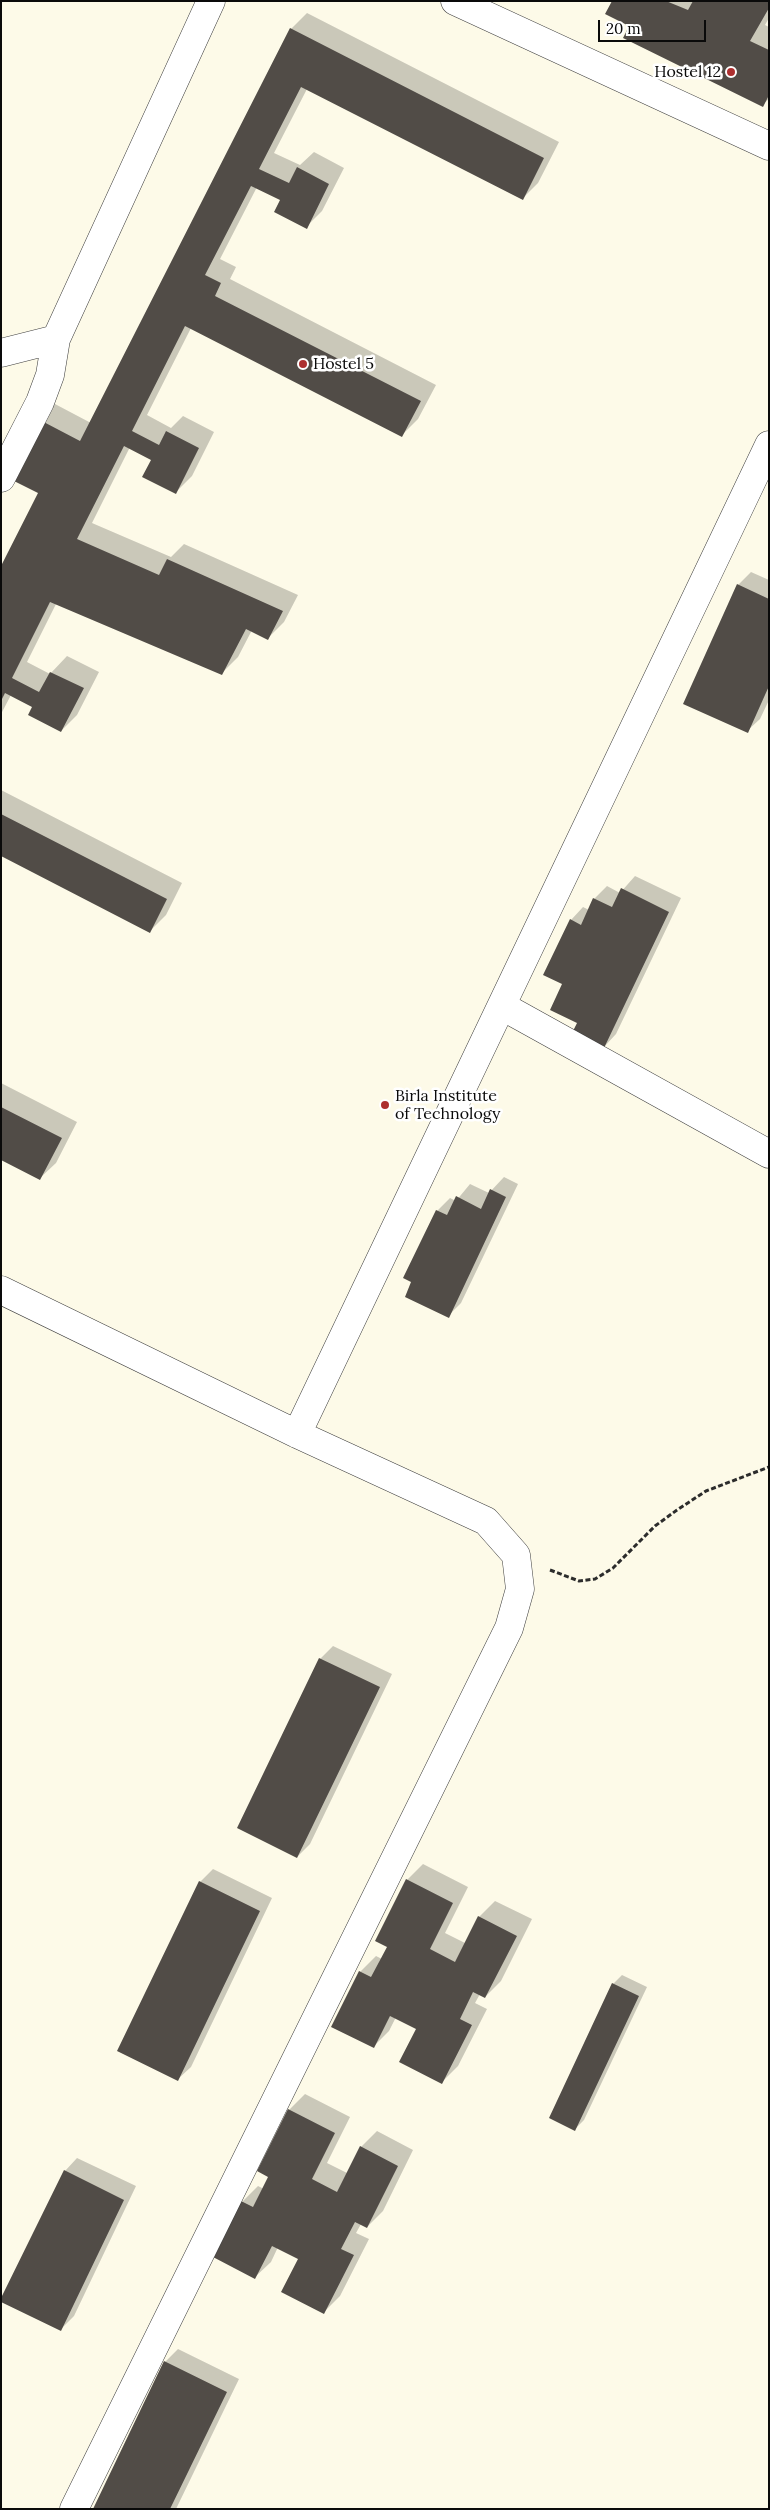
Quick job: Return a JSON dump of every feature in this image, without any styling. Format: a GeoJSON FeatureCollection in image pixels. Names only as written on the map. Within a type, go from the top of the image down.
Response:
{"type":"FeatureCollection","features":[{"type":"Feature","properties":{"kind":"street"},"geometry":{"type":"LineString","coordinates":[[1,478],[40,402],[50,375],[56,339],[211,1]]}},
{"type":"Feature","properties":{"kind":"street"},"geometry":{"type":"LineString","coordinates":[[455,1],[769,146]]}},
{"type":"Feature","properties":{"kind":"street"},"geometry":{"type":"LineString","coordinates":[[1,353],[56,339]]}},
{"type":"Feature","properties":{"kind":"street"},"geometry":{"type":"LineString","coordinates":[[297,1434],[769,445]]}},
{"type":"Feature","properties":{"kind":"street"},"geometry":{"type":"LineString","coordinates":[[502,1006],[769,1154]]}},
{"type":"Feature","properties":{"kind":"street"},"geometry":{"type":"LineString","coordinates":[[1,1290],[297,1434],[486,1521],[516,1555],[520,1589],[509,1628],[74,2509]]}},
{"type":"Feature","properties":{"kind":"path"},"geometry":{"type":"LineString","coordinates":[[516,1555],[578,1582],[596,1579],[613,1568],[655,1526],[706,1491],[769,1467]]}},
{"type":"Feature","properties":{"kind":"building","name":"Hostel 12"},"geometry":{"type":"Polygon","coordinates":[[[612,1],[666,1],[688,10],[693,1],[769,1],[769,8],[750,41],[769,50],[769,95],[763,107],[623,38],[629,26],[605,14],[612,1]]]}},
{"type":"Feature","properties":{"kind":"building","name":"Hostel 5"},"geometry":{"type":"Polygon","coordinates":[[[290,28],[544,158],[523,200],[301,87],[259,169],[289,183],[297,167],[329,184],[307,229],[274,212],[280,200],[251,186],[205,275],[221,283],[215,296],[421,401],[402,437],[185,326],[132,431],[159,445],[166,431],[199,448],[176,494],[142,477],[151,460],[124,446],[77,539],[159,575],[167,559],[283,611],[268,640],[246,629],[222,675],[50,602],[12,678],[39,692],[50,672],[84,688],[61,732],[28,715],[32,707],[5,693],[1,701],[1,566],[38,493],[8,478],[38,419],[80,441],[290,28]]]}},
{"type":"Feature","properties":{"kind":"building"},"geometry":{"type":"Polygon","coordinates":[[[737,584],[769,599],[769,686],[748,733],[683,704],[737,584]]]}},
{"type":"Feature","properties":{"kind":"building"},"geometry":{"type":"Polygon","coordinates":[[[1,814],[167,899],[150,933],[1,856],[1,814]]]}},
{"type":"Feature","properties":{"kind":"building"},"geometry":{"type":"Polygon","coordinates":[[[621,888],[669,912],[604,1048],[572,1033],[577,1023],[550,1010],[562,984],[543,975],[570,919],[581,925],[593,898],[612,907],[621,888]]]}},
{"type":"Feature","properties":{"kind":"building"},"geometry":{"type":"Polygon","coordinates":[[[1,1107],[62,1138],[40,1180],[1,1160],[1,1107]]]}},
{"type":"Feature","properties":{"kind":"building"},"geometry":{"type":"Polygon","coordinates":[[[490,1189],[506,1197],[449,1318],[405,1297],[411,1282],[403,1278],[436,1210],[447,1215],[456,1196],[481,1209],[490,1189]]]}},
{"type":"Feature","properties":{"kind":"building"},"geometry":{"type":"Polygon","coordinates":[[[319,1658],[380,1687],[297,1858],[237,1828],[319,1658]]]}},
{"type":"Feature","properties":{"kind":"building"},"geometry":{"type":"Polygon","coordinates":[[[406,1879],[453,1903],[430,1949],[455,1962],[478,1916],[517,1936],[485,1998],[473,1992],[460,2019],[472,2025],[442,2084],[399,2062],[416,2029],[390,2016],[374,2048],[331,2027],[359,1971],[371,1977],[387,1947],[375,1941],[406,1879]]]}},
{"type":"Feature","properties":{"kind":"building"},"geometry":{"type":"Polygon","coordinates":[[[199,1881],[260,1911],[178,2081],[117,2051],[199,1881]]]}},
{"type":"Feature","properties":{"kind":"building"},"geometry":{"type":"Polygon","coordinates":[[[612,1983],[639,1996],[575,2131],[549,2118],[612,1983]]]}},
{"type":"Feature","properties":{"kind":"building"},"geometry":{"type":"Polygon","coordinates":[[[288,2109],[335,2133],[312,2179],[337,2192],[360,2146],[398,2166],[367,2228],[355,2222],[341,2249],[354,2255],[324,2314],[281,2292],[298,2259],[272,2246],[255,2279],[213,2257],[241,2201],[253,2207],[268,2177],[257,2171],[288,2109]]]}},
{"type":"Feature","properties":{"kind":"building"},"geometry":{"type":"Polygon","coordinates":[[[64,2170],[124,2200],[61,2331],[1,2302],[1,2298],[64,2170]]]}},
{"type":"Feature","properties":{"kind":"building"},"geometry":{"type":"Polygon","coordinates":[[[164,2361],[227,2392],[170,2509],[93,2509],[164,2361]]]}},
{"type":"Feature","properties":{"kind":"place","name":"Hostel 12"},"geometry":{"type":"Point","coordinates":[731,72]}},
{"type":"Feature","properties":{"kind":"place","name":"Hostel 5"},"geometry":{"type":"Point","coordinates":[303,364]}},
{"type":"Feature","properties":{"kind":"place","name":"Birla Institute of Technology"},"geometry":{"type":"Point","coordinates":[385,1105]}}]}
